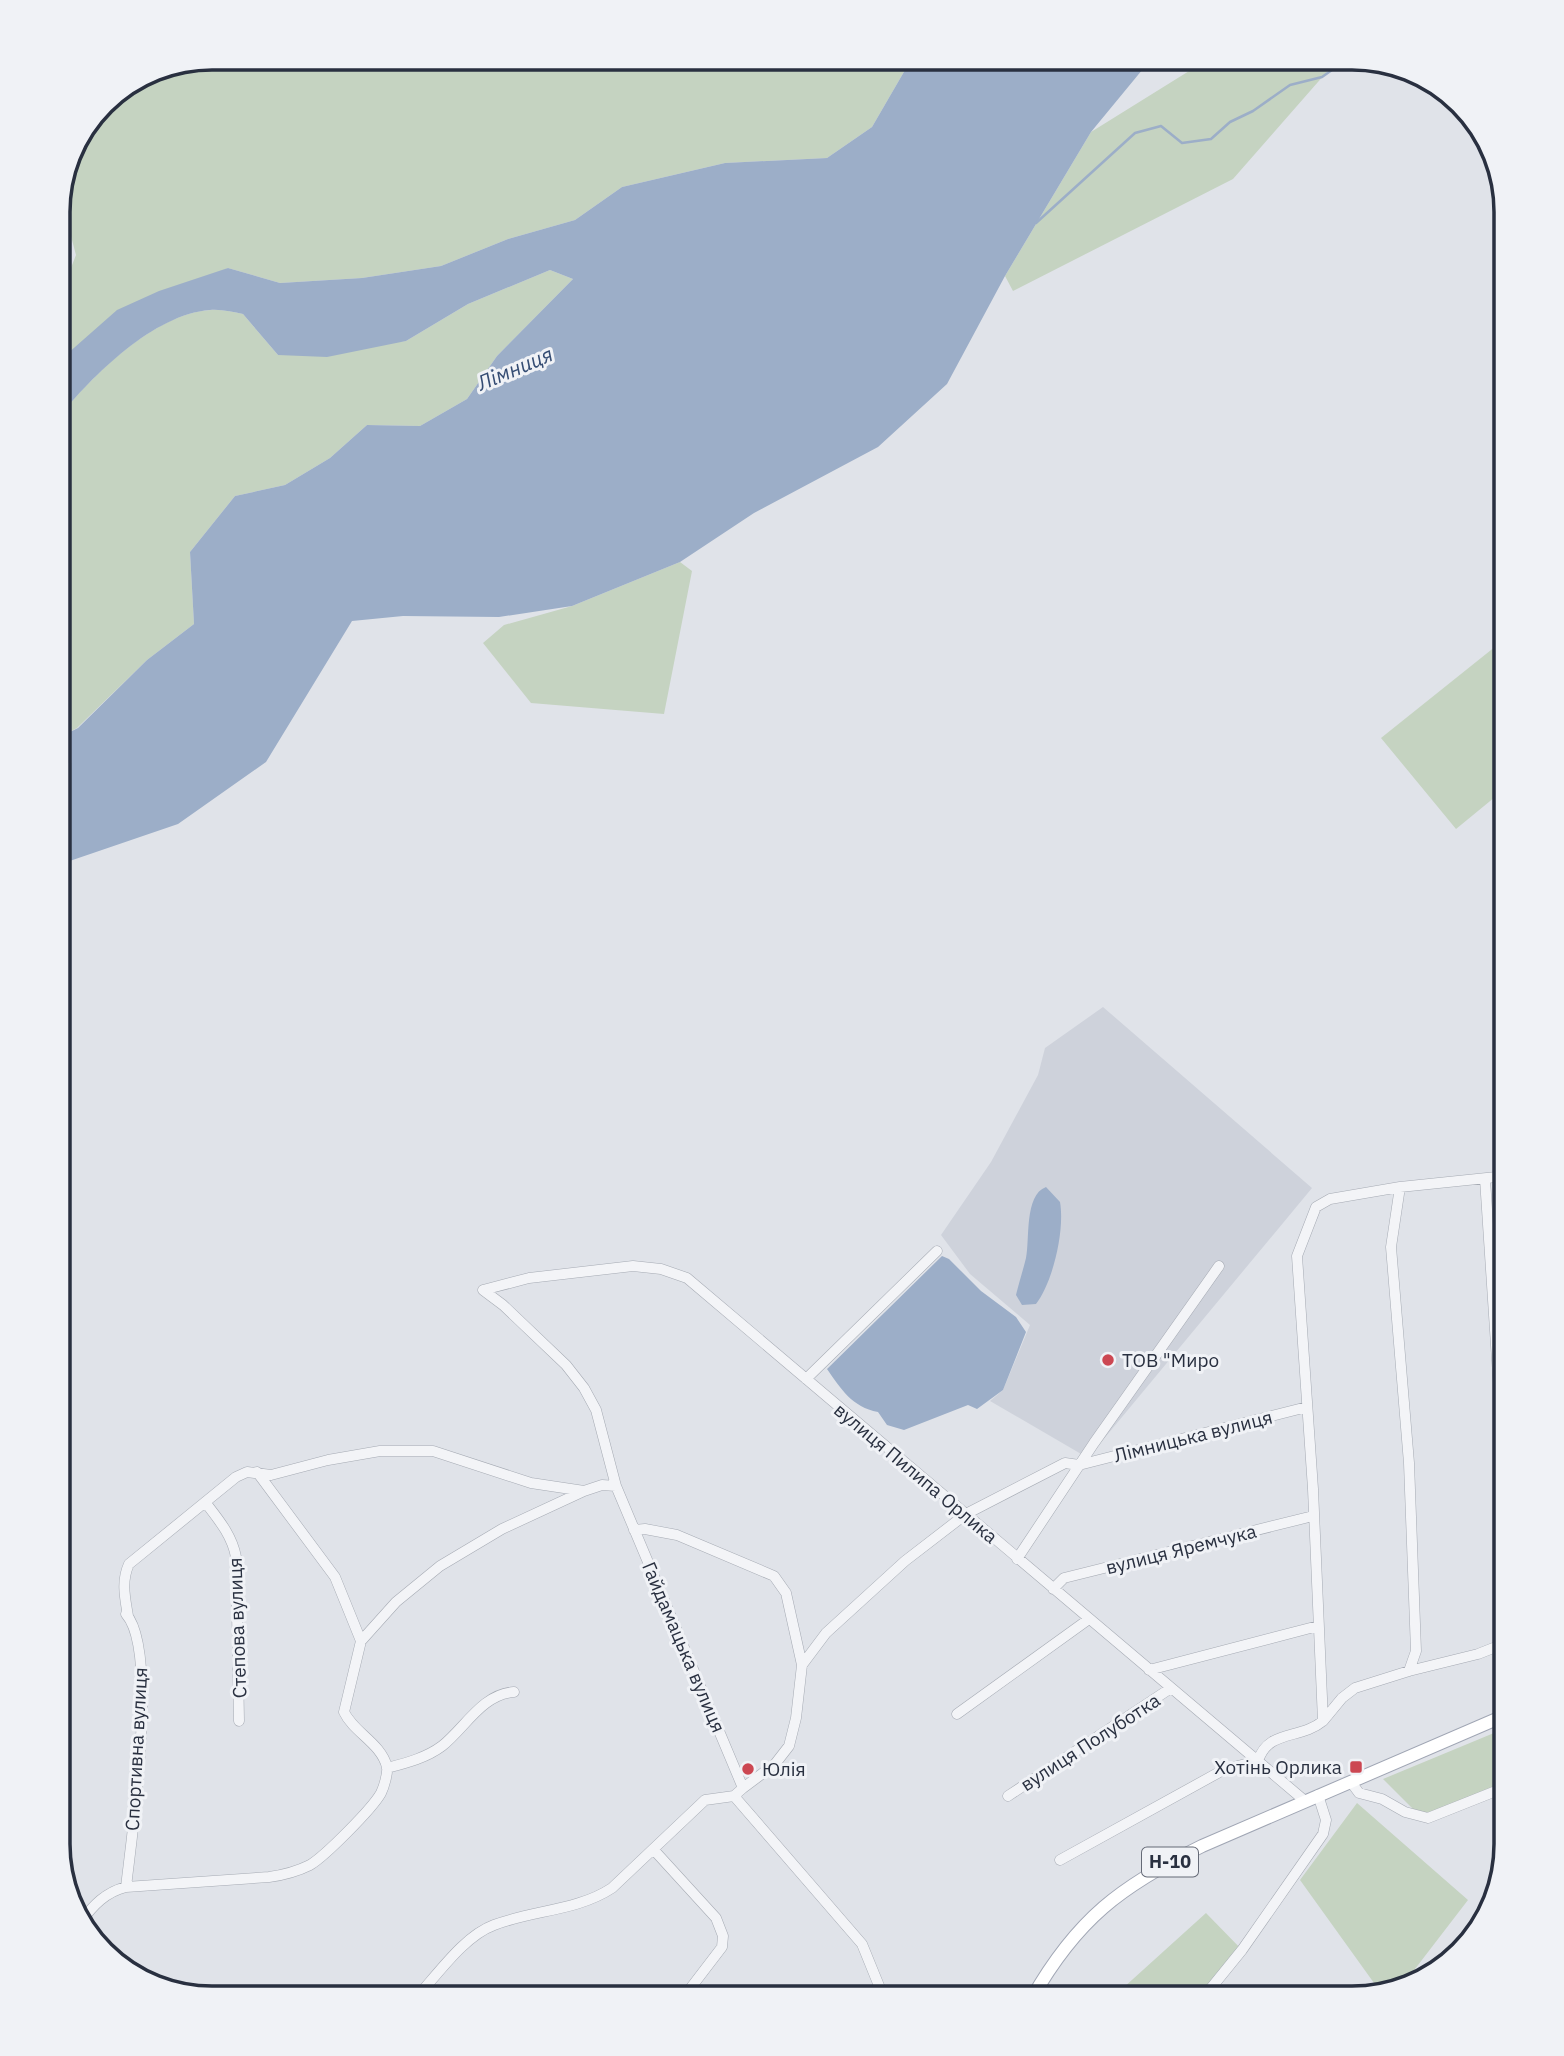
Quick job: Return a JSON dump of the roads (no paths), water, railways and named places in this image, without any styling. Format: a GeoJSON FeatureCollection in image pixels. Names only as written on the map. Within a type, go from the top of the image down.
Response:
{"type":"FeatureCollection","features":[{"type":"Feature","properties":{"kind":"main road","name":"Н-10"},"geometry":{"type":"LineString","coordinates":[[1039,1986],[1052,1963],[1091,1918],[1123,1891],[1160,1867],[1202,1846],[1494,1720]]}},
{"type":"Feature","properties":{"kind":"street"},"geometry":{"type":"LineString","coordinates":[[1323,1721],[1314,1516],[1297,1256],[1316,1207],[1330,1199],[1400,1187],[1494,1178]]}},
{"type":"Feature","properties":{"kind":"street"},"geometry":{"type":"LineString","coordinates":[[1485,1179],[1494,1315]]}},
{"type":"Feature","properties":{"kind":"street"},"geometry":{"type":"LineString","coordinates":[[1400,1187],[1391,1247],[1409,1462],[1416,1651],[1409,1671]]}},
{"type":"Feature","properties":{"kind":"street"},"geometry":{"type":"LineString","coordinates":[[806,1379],[937,1251]]}},
{"type":"Feature","properties":{"kind":"street","name":"вулиця Пилипа Орлика"},"geometry":{"type":"LineString","coordinates":[[484,1290],[529,1278],[633,1266],[661,1269],[687,1278],[1171,1689],[1258,1761],[1312,1798]]}},
{"type":"Feature","properties":{"kind":"street"},"geometry":{"type":"LineString","coordinates":[[1017,1559],[1079,1465],[1219,1266]]}},
{"type":"Feature","properties":{"kind":"street","name":"Гайдамацька вулиця"},"geometry":{"type":"LineString","coordinates":[[484,1290],[566,1365],[584,1388],[596,1410],[616,1486],[743,1788]]}},
{"type":"Feature","properties":{"kind":"street","name":"Лімницька вулиця"},"geometry":{"type":"LineString","coordinates":[[802,1665],[826,1633],[905,1561],[966,1514],[1065,1463],[1079,1465],[1307,1407]]}},
{"type":"Feature","properties":{"kind":"street","name":"Спортивна вулиця"},"geometry":{"type":"LineString","coordinates":[[126,1887],[138,1780],[142,1671],[136,1636],[127,1615],[124,1595],[124,1574],[130,1564],[236,1477],[247,1472],[271,1475],[328,1460],[380,1451],[433,1451],[531,1483],[584,1491]]}},
{"type":"Feature","properties":{"kind":"street"},"geometry":{"type":"LineString","coordinates":[[257,1472],[335,1577],[360,1641]]}},
{"type":"Feature","properties":{"kind":"street"},"geometry":{"type":"LineString","coordinates":[[88,1912],[93,1905],[116,1890],[126,1887],[269,1877],[292,1873],[313,1863],[360,1819],[382,1791],[387,1768],[379,1751],[348,1719],[345,1712],[360,1641],[396,1602],[440,1566],[502,1529],[584,1491],[602,1485],[616,1486]]}},
{"type":"Feature","properties":{"kind":"street","name":"Степова вулиця"},"geometry":{"type":"LineString","coordinates":[[205,1502],[224,1527],[236,1557],[239,1721]]}},
{"type":"Feature","properties":{"kind":"street","name":"вулиця Яремчука"},"geometry":{"type":"LineString","coordinates":[[1053,1589],[1063,1578],[1314,1516]]}},
{"type":"Feature","properties":{"kind":"street"},"geometry":{"type":"LineString","coordinates":[[427,1986],[473,1936],[492,1925],[595,1899],[612,1888],[705,1800],[734,1796],[775,1764],[789,1746],[796,1718],[802,1665],[786,1593],[774,1576],[677,1535],[645,1529],[634,1530]]}},
{"type":"Feature","properties":{"kind":"street"},"geometry":{"type":"LineString","coordinates":[[957,1714],[1088,1619]]}},
{"type":"Feature","properties":{"kind":"street"},"geometry":{"type":"LineString","coordinates":[[1149,1670],[1318,1626]]}},
{"type":"Feature","properties":{"kind":"street"},"geometry":{"type":"LineString","coordinates":[[1060,1860],[1224,1769],[1258,1761],[1262,1749],[1273,1740],[1312,1730],[1355,1688],[1494,1648]]}},
{"type":"Feature","properties":{"kind":"street","name":"вулиця Полуботка"},"geometry":{"type":"LineString","coordinates":[[1008,1796],[1171,1689]]}},
{"type":"Feature","properties":{"kind":"street"},"geometry":{"type":"LineString","coordinates":[[387,1768],[415,1761],[440,1748],[458,1732],[469,1716],[505,1693],[514,1692]]}},
{"type":"Feature","properties":{"kind":"street"},"geometry":{"type":"LineString","coordinates":[[1351,1782],[1359,1793],[1382,1800],[1405,1812],[1428,1818],[1494,1792]]}},
{"type":"Feature","properties":{"kind":"street"},"geometry":{"type":"LineString","coordinates":[[734,1796],[862,1944],[879,1986]]}},
{"type":"Feature","properties":{"kind":"street"},"geometry":{"type":"LineString","coordinates":[[1213,1986],[1242,1950],[1323,1834],[1326,1820],[1312,1798]]}},
{"type":"Feature","properties":{"kind":"street"},"geometry":{"type":"LineString","coordinates":[[653,1849],[716,1918],[723,1936],[722,1947],[692,1986]]}},
{"type":"Feature","properties":{"kind":"water","name":"Лімниця"},"geometry":{"type":"Polygon","coordinates":[[[905,70],[1142,70],[1091,132],[1005,276],[947,384],[878,447],[754,513],[680,562],[572,606],[499,617],[403,616],[352,621],[266,762],[178,824],[70,861],[70,732],[78,728],[147,660],[194,624],[190,552],[235,496],[285,485],[330,458],[367,425],[420,426],[467,399],[497,356],[573,279],[550,270],[468,304],[406,341],[327,357],[278,355],[243,314],[214,310],[189,314],[146,335],[126,350],[106,366],[70,404],[70,351],[117,310],[159,291],[228,268],[280,283],[362,278],[441,266],[508,239],[575,220],[622,187],[725,163],[827,158],[872,127],[905,70]]]}},
{"type":"Feature","properties":{"kind":"water"},"geometry":{"type":"Polygon","coordinates":[[[1046,1187],[1060,1202],[1059,1241],[1048,1283],[1042,1294],[1036,1304],[1022,1305],[1016,1295],[1026,1258],[1031,1208],[1039,1192],[1046,1187]]]}},
{"type":"Feature","properties":{"kind":"water"},"geometry":{"type":"Polygon","coordinates":[[[942,1256],[949,1259],[981,1291],[1016,1317],[1026,1332],[1003,1390],[977,1409],[968,1405],[904,1430],[887,1425],[878,1412],[854,1401],[827,1369],[942,1256]]]}},
{"type":"Feature","properties":{"kind":"waterway"},"geometry":{"type":"LineString","coordinates":[[1036,223],[1135,133],[1161,126],[1182,143],[1211,139],[1230,122],[1253,111],[1290,85],[1322,77],[1332,70]]}},
{"type":"Feature","properties":{"kind":"place","name":"ТОВ \"Миро"},"geometry":{"type":"Point","coordinates":[1108,1360]}},
{"type":"Feature","properties":{"kind":"place","name":"Хотінь Орлика"},"geometry":{"type":"Point","coordinates":[1356,1767]}},
{"type":"Feature","properties":{"kind":"place","name":"Юлія"},"geometry":{"type":"Point","coordinates":[748,1769]}}]}
